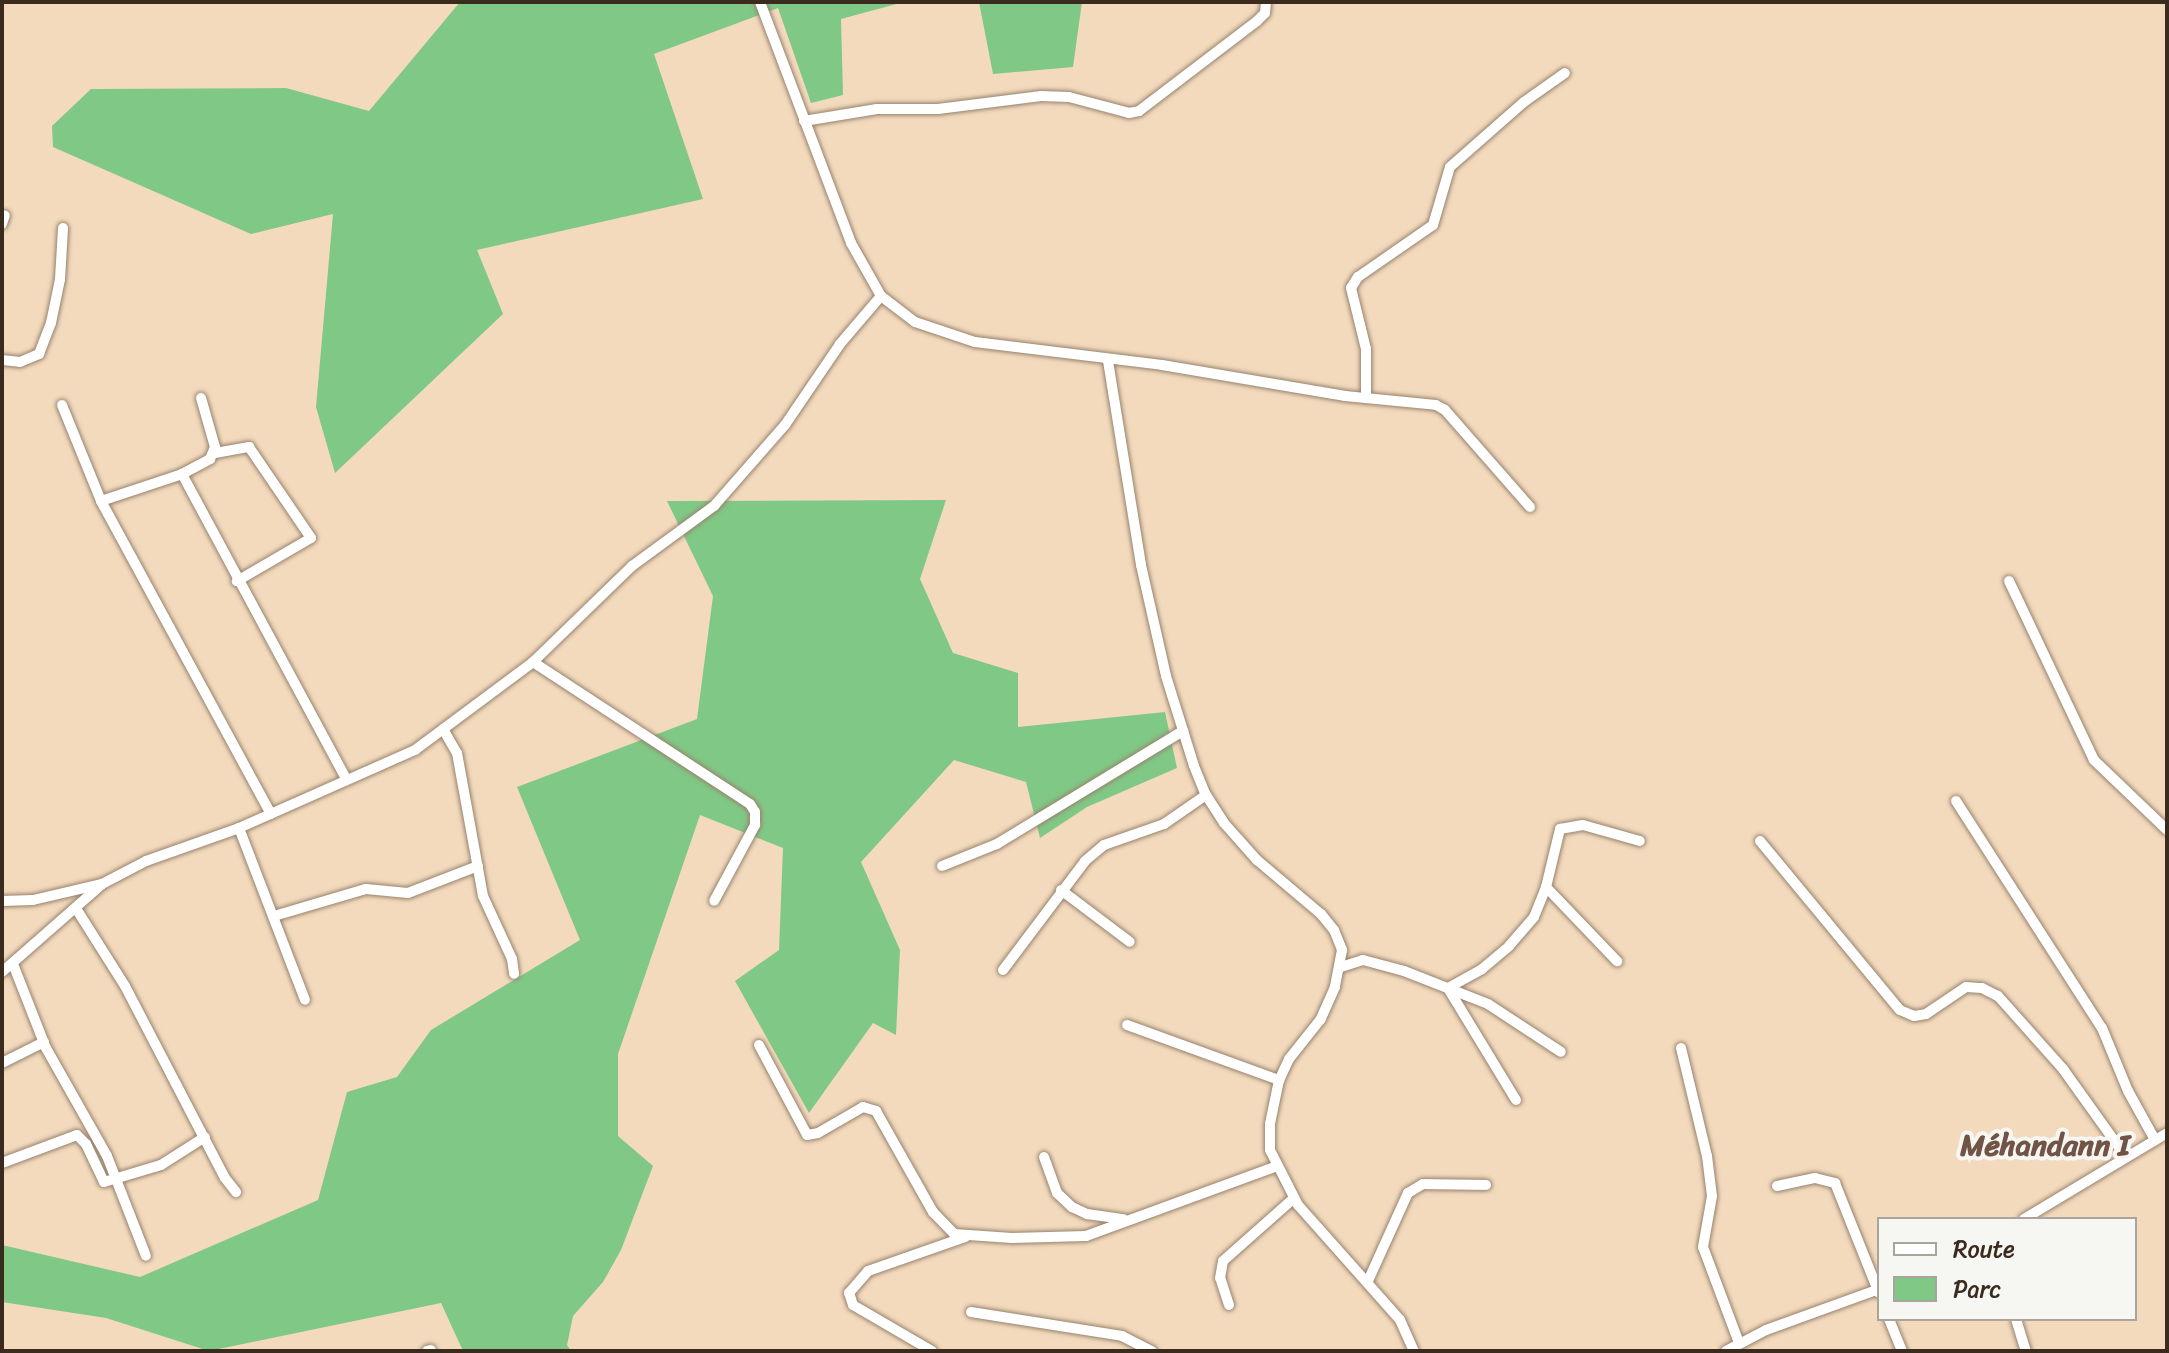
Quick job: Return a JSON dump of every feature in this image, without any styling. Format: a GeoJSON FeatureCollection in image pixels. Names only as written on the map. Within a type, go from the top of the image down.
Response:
{"type":"FeatureCollection","features":[{"type":"Feature","properties":{"kind":"street"},"geometry":{"type":"LineString","coordinates":[[760,2],[851,243],[881,296],[915,322],[975,342],[1108,361],[1176,367],[1366,398],[1420,403],[1445,410],[1530,507]]}},
{"type":"Feature","properties":{"kind":"street"},"geometry":{"type":"LineString","coordinates":[[804,121],[877,109],[938,109],[1041,96],[1069,97],[1129,113],[1139,111],[1257,21],[1265,13],[1266,2]]}},
{"type":"Feature","properties":{"kind":"street"},"geometry":{"type":"LineString","coordinates":[[1366,398],[1366,349],[1351,288],[1358,277],[1433,225],[1450,167],[1524,102],[1565,73]]}},
{"type":"Feature","properties":{"kind":"street"},"geometry":{"type":"LineString","coordinates":[[2,360],[20,362],[39,354],[51,323],[60,279],[63,228]]}},
{"type":"Feature","properties":{"kind":"street"},"geometry":{"type":"LineString","coordinates":[[2,901],[33,900],[102,884],[146,861],[239,828],[346,779],[387,765],[443,729],[533,662],[632,566],[714,506],[785,425],[840,344],[881,296]]}},
{"type":"Feature","properties":{"kind":"street"},"geometry":{"type":"LineString","coordinates":[[1108,361],[1141,565],[1183,731],[1206,795],[1224,823],[1257,860],[1321,914],[1334,930],[1342,950],[1341,967],[1320,1020],[1289,1059],[1279,1080],[1270,1124],[1270,1150],[1294,1198],[1400,1320],[1414,1351]]}},
{"type":"Feature","properties":{"kind":"street"},"geometry":{"type":"LineString","coordinates":[[201,398],[215,453]]}},
{"type":"Feature","properties":{"kind":"street"},"geometry":{"type":"LineString","coordinates":[[62,405],[101,501],[271,814]]}},
{"type":"Feature","properties":{"kind":"street"},"geometry":{"type":"LineString","coordinates":[[101,501],[182,474],[215,453],[249,447],[311,538],[237,581]]}},
{"type":"Feature","properties":{"kind":"street"},"geometry":{"type":"LineString","coordinates":[[182,474],[346,779]]}},
{"type":"Feature","properties":{"kind":"street"},"geometry":{"type":"LineString","coordinates":[[2009,581],[2094,760],[2167,830]]}},
{"type":"Feature","properties":{"kind":"street"},"geometry":{"type":"LineString","coordinates":[[533,662],[750,804],[755,812],[755,825],[714,901]]}},
{"type":"Feature","properties":{"kind":"street"},"geometry":{"type":"LineString","coordinates":[[443,729],[457,753],[483,896],[512,959],[514,974]]}},
{"type":"Feature","properties":{"kind":"street"},"geometry":{"type":"LineString","coordinates":[[942,866],[997,844],[1183,731]]}},
{"type":"Feature","properties":{"kind":"street"},"geometry":{"type":"LineString","coordinates":[[1003,970],[1085,861],[1104,845],[1164,824],[1206,795]]}},
{"type":"Feature","properties":{"kind":"street"},"geometry":{"type":"LineString","coordinates":[[1956,801],[2102,1028],[2128,1091],[2155,1140]]}},
{"type":"Feature","properties":{"kind":"street"},"geometry":{"type":"LineString","coordinates":[[1448,988],[1482,969],[1509,946],[1534,917],[1546,887],[1560,829],[1583,825],[1640,841]]}},
{"type":"Feature","properties":{"kind":"street"},"geometry":{"type":"LineString","coordinates":[[239,828],[305,1000]]}},
{"type":"Feature","properties":{"kind":"street"},"geometry":{"type":"LineString","coordinates":[[1760,841],[1900,1010],[1914,1016],[1926,1014],[1966,987],[1982,988],[1998,996],[2063,1069],[2126,1157]]}},
{"type":"Feature","properties":{"kind":"street"},"geometry":{"type":"LineString","coordinates":[[274,916],[366,889],[408,893],[478,866]]}},
{"type":"Feature","properties":{"kind":"street"},"geometry":{"type":"LineString","coordinates":[[2,972],[77,910],[102,884]]}},
{"type":"Feature","properties":{"kind":"street"},"geometry":{"type":"LineString","coordinates":[[1546,887],[1617,961]]}},
{"type":"Feature","properties":{"kind":"street"},"geometry":{"type":"LineString","coordinates":[[1061,890],[1130,942]]}},
{"type":"Feature","properties":{"kind":"street"},"geometry":{"type":"LineString","coordinates":[[77,910],[120,977],[236,1192]]}},
{"type":"Feature","properties":{"kind":"street"},"geometry":{"type":"LineString","coordinates":[[1341,967],[1363,960],[1374,962],[1448,988],[1515,1019],[1561,1052]]}},
{"type":"Feature","properties":{"kind":"street"},"geometry":{"type":"LineString","coordinates":[[13,964],[44,1042],[116,1178],[146,1256]]}},
{"type":"Feature","properties":{"kind":"street"},"geometry":{"type":"LineString","coordinates":[[1448,988],[1516,1100]]}},
{"type":"Feature","properties":{"kind":"street"},"geometry":{"type":"LineString","coordinates":[[1127,1025],[1279,1080]]}},
{"type":"Feature","properties":{"kind":"street"},"geometry":{"type":"LineString","coordinates":[[2,1063],[44,1042]]}},
{"type":"Feature","properties":{"kind":"street"},"geometry":{"type":"LineString","coordinates":[[759,1045],[804,1132],[818,1133],[863,1107],[876,1111],[933,1212],[945,1228],[967,1237]]}},
{"type":"Feature","properties":{"kind":"street"},"geometry":{"type":"LineString","coordinates":[[1681,1048],[1707,1156],[1712,1196],[1703,1247],[1739,1343]]}},
{"type":"Feature","properties":{"kind":"street"},"geometry":{"type":"LineString","coordinates":[[2027,1217],[2167,1133]]}},
{"type":"Feature","properties":{"kind":"street"},"geometry":{"type":"LineString","coordinates":[[2,1163],[77,1135],[86,1144],[104,1182],[161,1165],[205,1137]]}},
{"type":"Feature","properties":{"kind":"street"},"geometry":{"type":"LineString","coordinates":[[1044,1157],[1057,1193],[1072,1207],[1087,1214],[1126,1219]]}},
{"type":"Feature","properties":{"kind":"street"},"geometry":{"type":"LineString","coordinates":[[932,1351],[853,1305],[849,1293],[868,1271],[967,1237],[1086,1236],[1277,1166]]}},
{"type":"Feature","properties":{"kind":"street"},"geometry":{"type":"LineString","coordinates":[[1777,1186],[1815,1178],[1835,1183],[1877,1286]]}},
{"type":"Feature","properties":{"kind":"street"},"geometry":{"type":"LineString","coordinates":[[1368,1281],[1408,1193],[1423,1184],[1486,1185]]}},
{"type":"Feature","properties":{"kind":"street"},"geometry":{"type":"LineString","coordinates":[[1229,1305],[1220,1278],[1223,1261],[1294,1198]]}},
{"type":"Feature","properties":{"kind":"street"},"geometry":{"type":"LineString","coordinates":[[1726,1351],[1807,1314],[1877,1292]]}},
{"type":"Feature","properties":{"kind":"street"},"geometry":{"type":"LineString","coordinates":[[971,1312],[1122,1336],[1152,1351]]}},
{"type":"Feature","properties":{"kind":"street"},"geometry":{"type":"LineString","coordinates":[[1890,1321],[1902,1351]]}},
{"type":"Feature","properties":{"kind":"street"},"geometry":{"type":"LineString","coordinates":[[2017,1321],[2026,1351]]}},
{"type":"Feature","properties":{"kind":"green space"},"geometry":{"type":"Polygon","coordinates":[[[460,2],[904,2],[841,19],[843,95],[811,103],[778,8],[654,54],[703,199],[477,250],[503,314],[335,473],[316,407],[333,214],[251,234],[53,147],[52,126],[91,89],[286,88],[369,111],[460,2]]]}},
{"type":"Feature","properties":{"kind":"green space"},"geometry":{"type":"Polygon","coordinates":[[[979,2],[1082,2],[1073,67],[993,74],[979,2]]]}},
{"type":"Feature","properties":{"kind":"green space"},"geometry":{"type":"Polygon","coordinates":[[[946,500],[920,579],[953,653],[1018,673],[1018,727],[1165,712],[1177,768],[1087,807],[1040,838],[1026,782],[954,760],[861,862],[900,950],[896,1035],[873,1023],[809,1113],[735,981],[779,950],[783,848],[700,815],[618,1054],[618,1136],[653,1166],[621,1250],[603,1282],[573,1316],[567,1345],[571,1351],[463,1351],[441,1303],[209,1351],[106,1318],[2,1302],[2,1245],[140,1277],[318,1200],[347,1092],[397,1077],[431,1030],[580,940],[517,787],[697,719],[713,596],[667,501],[946,500]]]}},
{"type":"Feature","properties":{"kind":"district","name":"Méhandann I"},"geometry":{"type":"Point","coordinates":[2045,1145]}}]}
